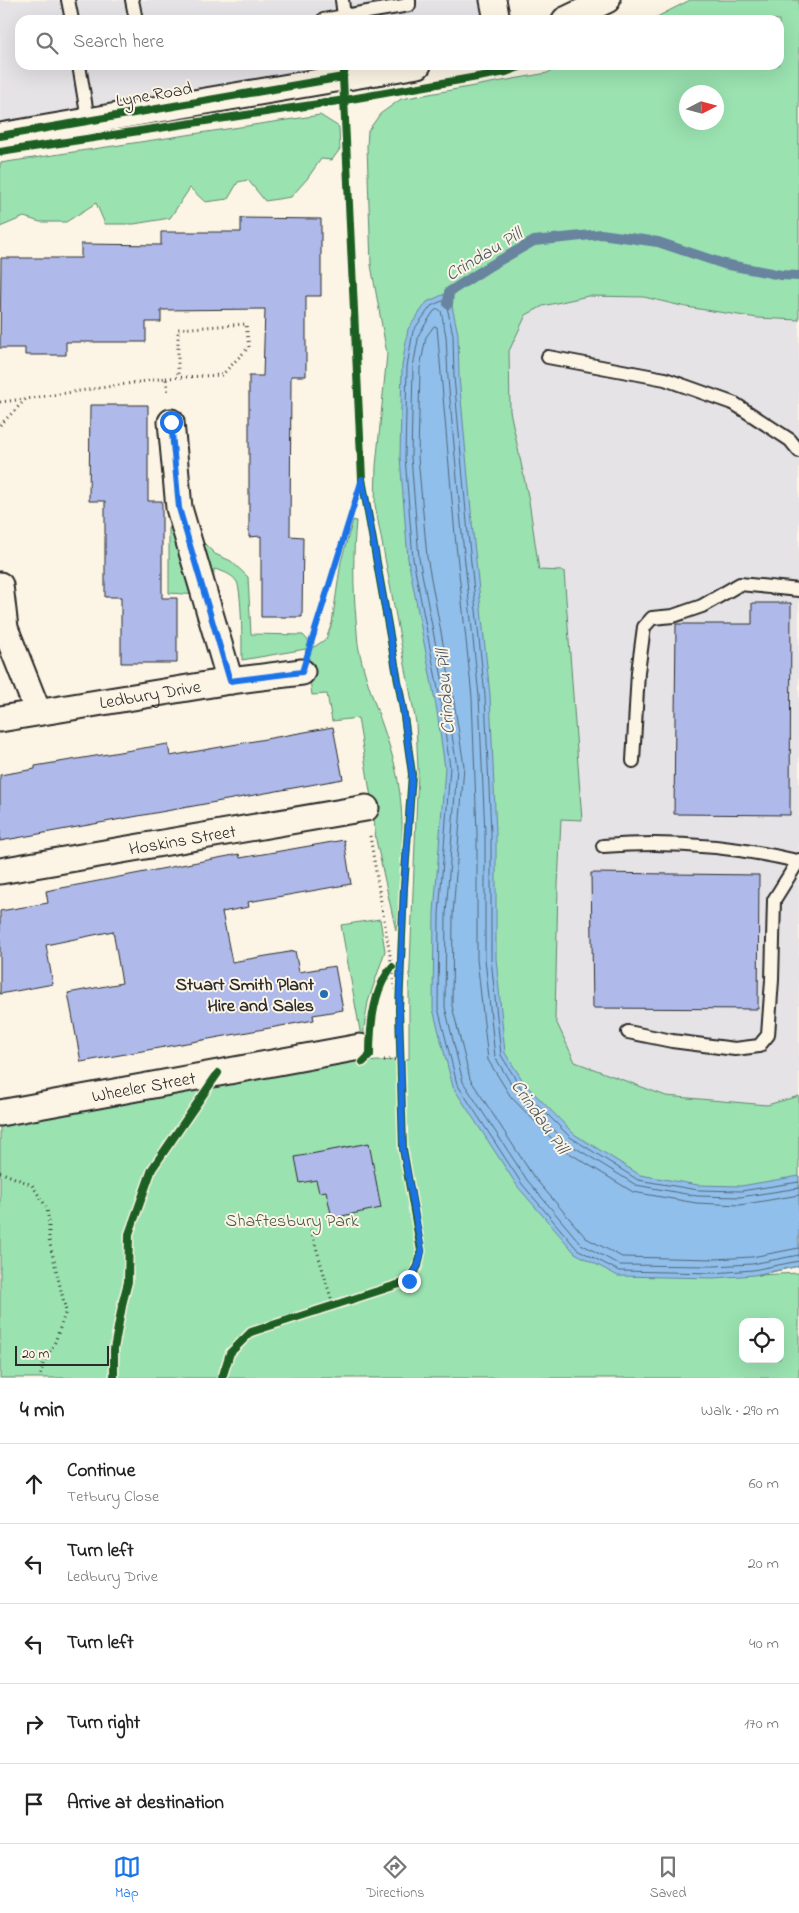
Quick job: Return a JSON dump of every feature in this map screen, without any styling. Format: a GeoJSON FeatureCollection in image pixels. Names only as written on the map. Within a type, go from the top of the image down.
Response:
{"type":"FeatureCollection","features":[{"type":"Feature","properties":{"kind":"street"},"geometry":{"type":"LineString","coordinates":[[494,0],[496,15]]}},
{"type":"Feature","properties":{"kind":"street"},"geometry":{"type":"LineString","coordinates":[[575,15],[606,0]]}},
{"type":"Feature","properties":{"kind":"street","name":"Lyne Road"},"geometry":{"type":"LineString","coordinates":[[0,136],[388,70]]}},
{"type":"Feature","properties":{"kind":"street"},"geometry":{"type":"LineString","coordinates":[[171,422],[179,508],[230,681]]}},
{"type":"Feature","properties":{"kind":"street"},"geometry":{"type":"LineString","coordinates":[[0,585],[4,628],[38,712]]}},
{"type":"Feature","properties":{"kind":"street","name":"Ledbury Drive"},"geometry":{"type":"LineString","coordinates":[[0,719],[230,681],[302,672]]}},
{"type":"Feature","properties":{"kind":"street","name":"Hoskins Street"},"geometry":{"type":"LineString","coordinates":[[0,871],[366,808]]}},
{"type":"Feature","properties":{"kind":"street","name":"Wheeler Street"},"geometry":{"type":"LineString","coordinates":[[0,1113],[360,1047]]}},
{"type":"Feature","properties":{"kind":"lane"},"geometry":{"type":"LineString","coordinates":[[68,0],[71,15]]}},
{"type":"Feature","properties":{"kind":"lane"},"geometry":{"type":"LineString","coordinates":[[132,0],[135,15]]}},
{"type":"Feature","properties":{"kind":"lane"},"geometry":{"type":"LineString","coordinates":[[342,0],[344,15]]}},
{"type":"Feature","properties":{"kind":"lane"},"geometry":{"type":"LineString","coordinates":[[350,15],[409,5],[409,0]]}},
{"type":"Feature","properties":{"kind":"lane"},"geometry":{"type":"LineString","coordinates":[[80,70],[88,120]]}},
{"type":"Feature","properties":{"kind":"lane"},"geometry":{"type":"LineString","coordinates":[[548,357],[665,379],[735,404],[790,440],[799,451]]}},
{"type":"Feature","properties":{"kind":"lane"},"geometry":{"type":"LineString","coordinates":[[633,761],[638,672],[644,627],[652,618],[673,616],[702,606],[740,584],[799,590]]}},
{"type":"Feature","properties":{"kind":"lane"},"geometry":{"type":"LineString","coordinates":[[603,846],[632,844],[712,847],[768,854],[798,861],[774,900],[772,980],[768,1034],[759,1046],[735,1049],[672,1041],[628,1032]]}},
{"type":"Feature","properties":{"kind":"path"},"geometry":{"type":"LineString","coordinates":[[0,402],[166,378],[222,375],[249,347],[246,324],[178,329],[178,377]]}},
{"type":"Feature","properties":{"kind":"path"},"geometry":{"type":"LineString","coordinates":[[166,378],[171,422]]}},
{"type":"Feature","properties":{"kind":"path"},"geometry":{"type":"LineString","coordinates":[[0,425],[26,398]]}},
{"type":"Feature","properties":{"kind":"path"},"geometry":{"type":"LineString","coordinates":[[362,469],[366,498]]}},
{"type":"Feature","properties":{"kind":"path"},"geometry":{"type":"LineString","coordinates":[[302,672],[362,479]]}},
{"type":"Feature","properties":{"kind":"path"},"geometry":{"type":"LineString","coordinates":[[366,808],[400,1019]]}},
{"type":"Feature","properties":{"kind":"path"},"geometry":{"type":"LineString","coordinates":[[386,974],[392,967]]}},
{"type":"Feature","properties":{"kind":"path"},"geometry":{"type":"LineString","coordinates":[[399,1009],[401,972]]}},
{"type":"Feature","properties":{"kind":"path"},"geometry":{"type":"LineString","coordinates":[[400,1049],[401,1068]]}},
{"type":"Feature","properties":{"kind":"path"},"geometry":{"type":"LineString","coordinates":[[0,1172],[32,1184],[47,1208],[49,1240],[66,1311],[55,1342],[43,1364],[40,1378]]}},
{"type":"Feature","properties":{"kind":"path"},"geometry":{"type":"LineString","coordinates":[[310,1230],[333,1305]]}},
{"type":"Feature","properties":{"kind":"path"},"geometry":{"type":"LineString","coordinates":[[324,1308],[343,1302]]}},
{"type":"Feature","properties":{"kind":"shaded area"},"geometry":{"type":"Polygon","coordinates":[[[0,0],[493,0],[496,15],[15,15],[15,70],[389,70],[0,136],[0,0]]]}},
{"type":"Feature","properties":{"kind":"shaded area"},"geometry":{"type":"Polygon","coordinates":[[[488,267],[799,276],[799,1176],[525,1084],[488,267]]]}},
{"type":"Feature","properties":{"kind":"green space","name":"Shaftesbury Park"},"geometry":{"type":"Polygon","coordinates":[[[690,0],[799,0],[799,320],[758,318],[686,307],[644,297],[588,296],[543,306],[526,315],[509,351],[510,411],[529,501],[539,570],[564,571],[582,820],[561,819],[555,1019],[575,1062],[666,1096],[767,1105],[799,1096],[799,1266],[758,1275],[799,1273],[799,1378],[0,1378],[0,1113],[360,1047],[364,1062],[409,1059],[409,989],[418,770],[416,723],[375,505],[376,466],[387,354],[371,265],[367,146],[368,131],[380,114],[401,99],[547,73],[553,70],[784,70],[784,15],[661,15],[690,0]]]}},
{"type":"Feature","properties":{"kind":"green space"},"geometry":{"type":"Polygon","coordinates":[[[320,115],[339,127],[340,149],[332,160],[321,159],[291,197],[265,201],[248,180],[238,182],[228,199],[205,202],[190,188],[170,218],[134,224],[105,224],[96,203],[66,222],[40,222],[24,217],[0,227],[0,163],[320,115]]]}},
{"type":"Feature","properties":{"kind":"green space"},"geometry":{"type":"Polygon","coordinates":[[[169,501],[194,533],[215,554],[231,561],[248,577],[251,634],[303,635],[314,647],[326,639],[332,623],[341,561],[353,520],[356,521],[354,582],[358,646],[366,678],[394,762],[401,804],[402,846],[396,931],[376,840],[358,718],[332,721],[327,694],[312,695],[306,649],[242,660],[239,588],[235,579],[230,575],[214,569],[213,596],[169,593],[169,501]]]}},
{"type":"Feature","properties":{"kind":"green space"},"geometry":{"type":"Polygon","coordinates":[[[380,919],[385,951],[368,1002],[364,1027],[364,1053],[341,925],[380,919]]]}},
{"type":"Feature","properties":{"kind":"water"},"geometry":{"type":"Polygon","coordinates":[[[449,292],[458,334],[459,377],[490,695],[496,833],[496,958],[505,1053],[525,1084],[574,1134],[640,1175],[698,1185],[741,1186],[799,1176],[799,1266],[754,1275],[714,1278],[618,1276],[575,1253],[518,1187],[453,1087],[433,1009],[434,913],[445,768],[437,711],[408,559],[400,457],[402,366],[408,329],[427,302],[449,292]]]}},
{"type":"Feature","properties":{"kind":"building"},"geometry":{"type":"Polygon","coordinates":[[[241,218],[321,219],[321,296],[306,296],[306,376],[291,376],[290,536],[303,537],[302,617],[261,617],[261,536],[249,537],[249,376],[263,376],[265,309],[161,310],[161,322],[146,322],[146,342],[66,342],[66,355],[25,355],[25,348],[0,348],[1,258],[81,258],[81,244],[161,245],[161,232],[241,232],[241,218]]]}},
{"type":"Feature","properties":{"kind":"building"},"geometry":{"type":"Polygon","coordinates":[[[90,405],[148,405],[148,501],[162,501],[162,598],[177,598],[177,663],[121,663],[121,597],[105,597],[105,501],[89,501],[90,405]]]}},
{"type":"Feature","properties":{"kind":"building"},"geometry":{"type":"Polygon","coordinates":[[[752,603],[791,603],[790,815],[674,814],[676,624],[752,624],[752,603]]]}},
{"type":"Feature","properties":{"kind":"building"},"geometry":{"type":"Polygon","coordinates":[[[333,727],[343,779],[0,841],[0,775],[35,769],[35,766],[168,744],[170,756],[333,727]]]}},
{"type":"Feature","properties":{"kind":"building"},"geometry":{"type":"Polygon","coordinates":[[[344,840],[351,884],[248,902],[249,907],[222,912],[232,962],[295,951],[299,972],[335,966],[343,1010],[313,1015],[314,1020],[81,1062],[68,993],[122,983],[113,931],[46,945],[53,984],[0,994],[0,911],[48,903],[46,891],[239,854],[240,858],[344,840]]]}},
{"type":"Feature","properties":{"kind":"building"},"geometry":{"type":"Polygon","coordinates":[[[591,873],[759,875],[758,1009],[593,1008],[591,873]]]}},
{"type":"Feature","properties":{"kind":"building"},"geometry":{"type":"Polygon","coordinates":[[[369,1143],[381,1208],[332,1218],[326,1191],[319,1192],[316,1180],[300,1183],[295,1157],[369,1143]]]}},
{"type":"Feature","properties":{"kind":"waterway","name":"Crindau Pill"},"geometry":{"type":"LineString","coordinates":[[448,304],[449,292],[534,241],[601,234],[658,242],[724,264],[781,275],[799,276]]}},
{"type":"Feature","properties":{"kind":"cycle path"},"geometry":{"type":"LineString","coordinates":[[222,1378],[230,1353],[251,1332],[409,1281],[418,1266],[421,1251],[403,1149],[399,1009],[404,887],[412,774],[403,709],[362,479],[343,77],[345,70]]}},
{"type":"Feature","properties":{"kind":"cycle path"},"geometry":{"type":"LineString","coordinates":[[0,152],[345,100],[511,70]]}},
{"type":"Feature","properties":{"kind":"cycle path"},"geometry":{"type":"LineString","coordinates":[[0,136],[343,77]]}},
{"type":"Feature","properties":{"kind":"cycle path"},"geometry":{"type":"LineString","coordinates":[[363,1062],[370,1055],[372,1021],[377,997],[392,967]]}},
{"type":"Feature","properties":{"kind":"cycle path"},"geometry":{"type":"LineString","coordinates":[[114,1378],[114,1349],[128,1282],[129,1234],[152,1169],[218,1073]]}},
{"type":"Feature","properties":{"kind":"place","name":"Stuart Smith Plant Hire and Sales"},"geometry":{"type":"Point","coordinates":[324,994]}},
{"type":"Feature","properties":{"kind":"route"},"geometry":{"type":"LineString","coordinates":[[171,422],[179,508],[230,681],[302,672],[362,479],[403,709],[412,774],[404,887],[399,1009],[403,1149],[422,1251],[418,1266],[409,1281]]}}]}
